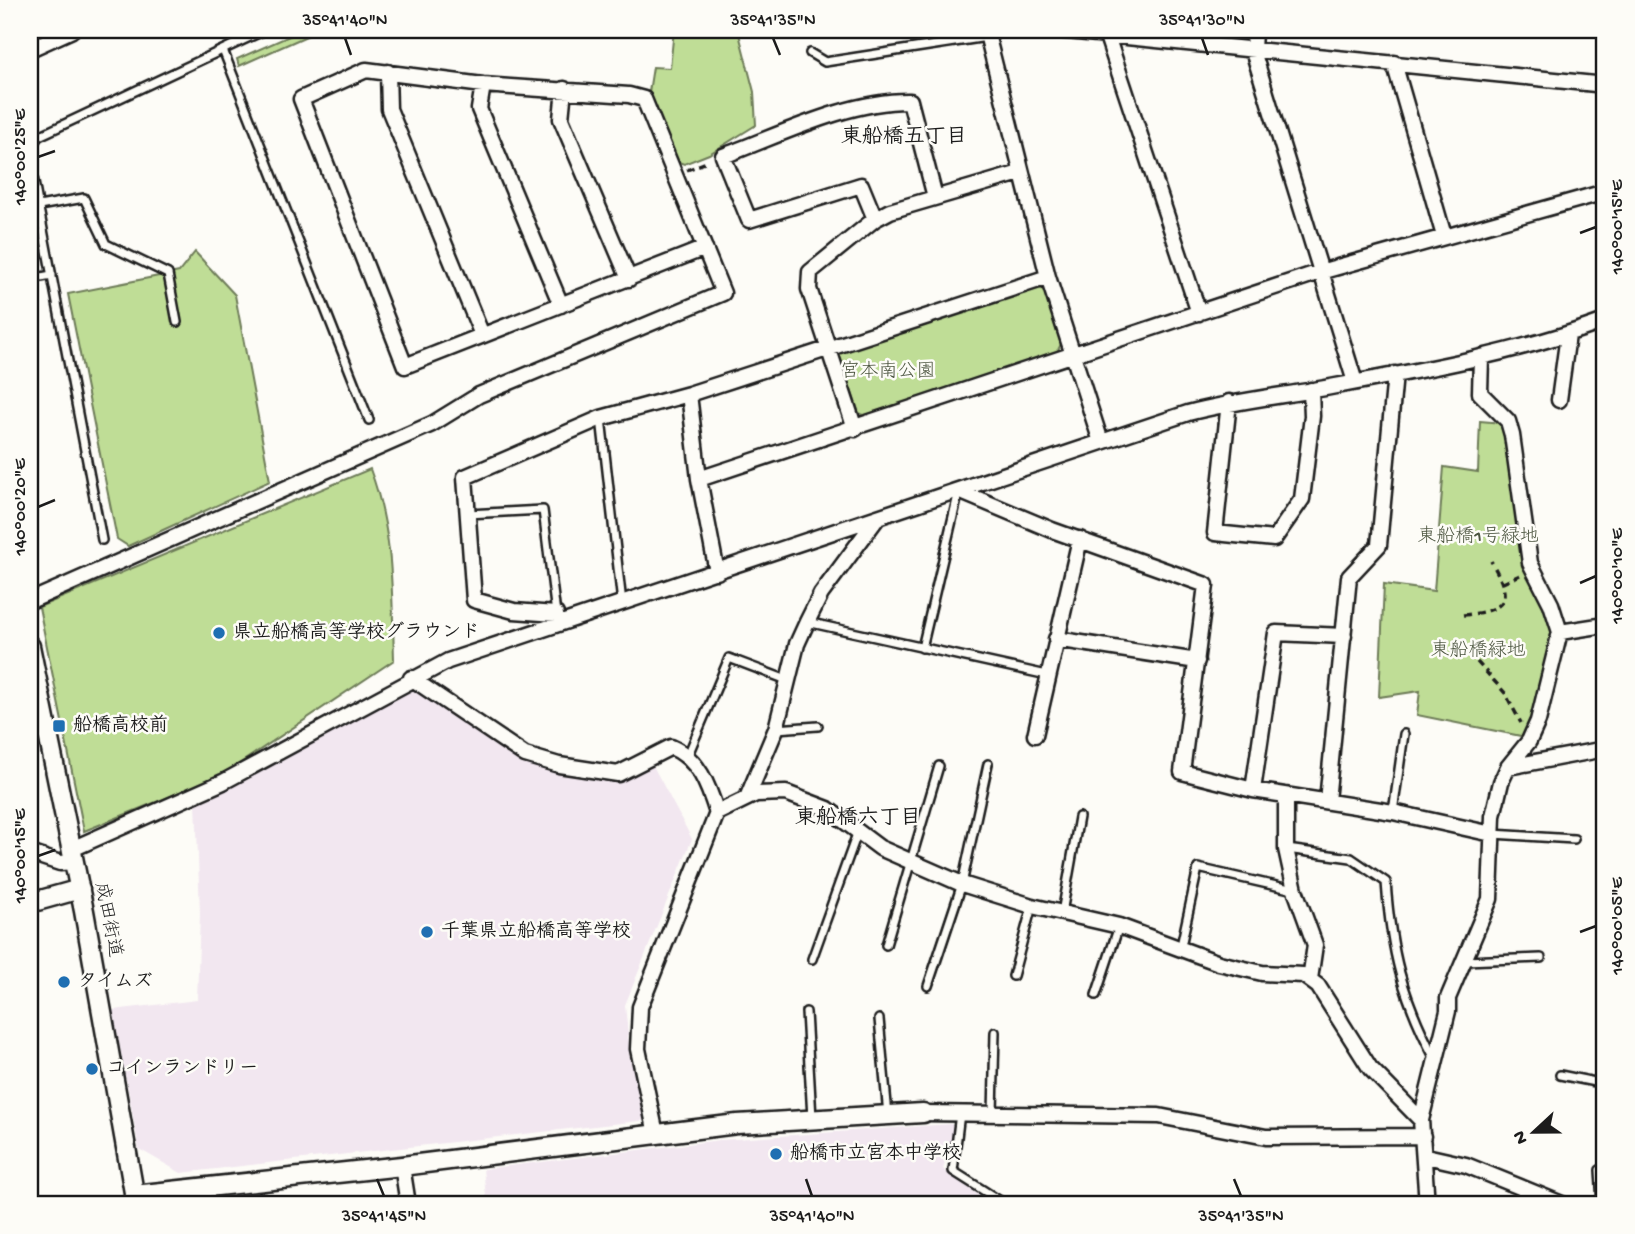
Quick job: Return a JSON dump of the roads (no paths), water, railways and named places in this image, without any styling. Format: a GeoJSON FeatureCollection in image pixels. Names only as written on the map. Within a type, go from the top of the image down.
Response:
{"type":"FeatureCollection","features":[{"type":"Feature","properties":{"kind":"street"},"geometry":{"type":"LineString","coordinates":[[30,49],[72,30]]}},
{"type":"Feature","properties":{"kind":"street"},"geometry":{"type":"LineString","coordinates":[[1057,30],[1605,85]]}},
{"type":"Feature","properties":{"kind":"street"},"geometry":{"type":"LineString","coordinates":[[1254,30],[1253,51],[1355,382]]}},
{"type":"Feature","properties":{"kind":"street"},"geometry":{"type":"LineString","coordinates":[[987,33],[1048,276],[1101,442]]}},
{"type":"Feature","properties":{"kind":"street"},"geometry":{"type":"LineString","coordinates":[[1106,33],[1199,313]]}},
{"type":"Feature","properties":{"kind":"street"},"geometry":{"type":"LineString","coordinates":[[1394,64],[1444,236]]}},
{"type":"Feature","properties":{"kind":"street"},"geometry":{"type":"LineString","coordinates":[[30,601],[432,424],[479,395],[723,293],[705,248],[675,174],[644,99],[565,89],[483,85],[366,70],[301,99],[405,366],[705,248]]}},
{"type":"Feature","properties":{"kind":"street"},"geometry":{"type":"LineString","coordinates":[[387,72],[389,109],[482,335]]}},
{"type":"Feature","properties":{"kind":"street"},"geometry":{"type":"LineString","coordinates":[[483,85],[479,109],[561,305]]}},
{"type":"Feature","properties":{"kind":"street"},"geometry":{"type":"LineString","coordinates":[[565,89],[561,118],[629,279]]}},
{"type":"Feature","properties":{"kind":"street"},"geometry":{"type":"LineString","coordinates":[[875,219],[860,185],[749,220],[723,156],[801,126],[886,100],[910,101],[935,197]]}},
{"type":"Feature","properties":{"kind":"street"},"geometry":{"type":"LineString","coordinates":[[855,429],[809,289],[810,272],[875,219],[935,197],[1020,173]]}},
{"type":"Feature","properties":{"kind":"street"},"geometry":{"type":"LineString","coordinates":[[699,478],[855,429],[1320,272],[1605,192]]}},
{"type":"Feature","properties":{"kind":"street"},"geometry":{"type":"LineString","coordinates":[[556,619],[474,600],[465,477],[600,418],[689,394],[1048,276]]}},
{"type":"Feature","properties":{"kind":"street"},"geometry":{"type":"LineString","coordinates":[[30,853],[60,863],[223,782],[411,678],[556,619],[622,604],[806,539],[1229,402],[1311,390],[1480,357],[1568,335],[1605,321]]}},
{"type":"Feature","properties":{"kind":"street"},"geometry":{"type":"LineString","coordinates":[[1559,400],[1568,335]]}},
{"type":"Feature","properties":{"kind":"street"},"geometry":{"type":"LineString","coordinates":[[1427,1204],[1426,1156],[1421,1120],[1448,1011],[1448,998],[1490,899],[1492,834],[1501,782],[1508,766],[1523,751],[1533,732],[1560,632],[1528,552],[1508,421],[1480,393],[1480,357]]}},
{"type":"Feature","properties":{"kind":"street"},"geometry":{"type":"LineString","coordinates":[[1327,801],[1349,577],[1379,545],[1395,374]]}},
{"type":"Feature","properties":{"kind":"street"},"geometry":{"type":"LineString","coordinates":[[1229,402],[1215,533],[1274,539],[1302,499],[1312,415],[1311,390]]}},
{"type":"Feature","properties":{"kind":"street"},"geometry":{"type":"LineString","coordinates":[[689,394],[699,478],[717,572]]}},
{"type":"Feature","properties":{"kind":"street"},"geometry":{"type":"LineString","coordinates":[[959,491],[1052,530],[1206,585],[1182,772],[1253,790],[1393,811],[1492,834]]}},
{"type":"Feature","properties":{"kind":"street"},"geometry":{"type":"LineString","coordinates":[[747,798],[776,729],[797,644],[807,622],[821,594],[878,517]]}},
{"type":"Feature","properties":{"kind":"street"},"geometry":{"type":"LineString","coordinates":[[1035,735],[1080,539]]}},
{"type":"Feature","properties":{"kind":"street"},"geometry":{"type":"LineString","coordinates":[[1560,632],[1605,625]]}},
{"type":"Feature","properties":{"kind":"street"},"geometry":{"type":"LineString","coordinates":[[1253,790],[1276,633],[1344,636]]}},
{"type":"Feature","properties":{"kind":"street"},"geometry":{"type":"LineString","coordinates":[[1056,639],[1197,661]]}},
{"type":"Feature","properties":{"kind":"street","name":"成田街道"},"geometry":{"type":"LineString","coordinates":[[30,646],[80,889],[135,1199]]}},
{"type":"Feature","properties":{"kind":"street"},"geometry":{"type":"LineString","coordinates":[[411,678],[525,755],[559,765],[618,774],[671,747],[688,755],[709,787],[717,813],[640,1007],[638,1049],[656,1133]]}},
{"type":"Feature","properties":{"kind":"street"},"geometry":{"type":"LineString","coordinates":[[1508,766],[1605,749]]}},
{"type":"Feature","properties":{"kind":"street"},"geometry":{"type":"LineString","coordinates":[[717,813],[756,794],[786,793],[828,809],[880,848],[962,884],[1032,906],[1119,926],[1219,963],[1262,973],[1303,975],[1318,986],[1370,1068],[1421,1120]]}},
{"type":"Feature","properties":{"kind":"street"},"geometry":{"type":"LineString","coordinates":[[1286,796],[1286,849],[1295,890],[1315,945],[1310,979]]}},
{"type":"Feature","properties":{"kind":"street"},"geometry":{"type":"LineString","coordinates":[[30,903],[80,889]]}},
{"type":"Feature","properties":{"kind":"street"},"geometry":{"type":"LineString","coordinates":[[135,1199],[656,1133],[812,1118],[923,1113],[1159,1116],[1265,1137],[1423,1136]]}},
{"type":"Feature","properties":{"kind":"street"},"geometry":{"type":"LineString","coordinates":[[1426,1156],[1466,1165],[1562,1204]]}},
{"type":"Feature","properties":{"kind":"street"},"geometry":{"type":"LineString","coordinates":[[402,1166],[408,1204]]}},
{"type":"Feature","properties":{"kind":"lane"},"geometry":{"type":"LineString","coordinates":[[30,147],[39,136],[265,30]]}},
{"type":"Feature","properties":{"kind":"lane"},"geometry":{"type":"LineString","coordinates":[[810,53],[825,62],[987,33]]}},
{"type":"Feature","properties":{"kind":"lane"},"geometry":{"type":"LineString","coordinates":[[223,50],[369,420]]}},
{"type":"Feature","properties":{"kind":"lane"},"geometry":{"type":"LineString","coordinates":[[30,161],[102,540]]}},
{"type":"Feature","properties":{"kind":"lane"},"geometry":{"type":"LineString","coordinates":[[38,206],[84,198],[106,244],[168,274],[177,323]]}},
{"type":"Feature","properties":{"kind":"lane"},"geometry":{"type":"LineString","coordinates":[[30,279],[52,275]]}},
{"type":"Feature","properties":{"kind":"lane"},"geometry":{"type":"LineString","coordinates":[[600,418],[622,604]]}},
{"type":"Feature","properties":{"kind":"lane"},"geometry":{"type":"LineString","coordinates":[[922,648],[959,491]]}},
{"type":"Feature","properties":{"kind":"lane"},"geometry":{"type":"LineString","coordinates":[[468,514],[543,510],[556,619]]}},
{"type":"Feature","properties":{"kind":"lane"},"geometry":{"type":"LineString","coordinates":[[807,622],[1047,675]]}},
{"type":"Feature","properties":{"kind":"lane"},"geometry":{"type":"LineString","coordinates":[[688,755],[729,658],[787,680]]}},
{"type":"Feature","properties":{"kind":"lane"},"geometry":{"type":"LineString","coordinates":[[776,729],[818,726]]}},
{"type":"Feature","properties":{"kind":"lane"},"geometry":{"type":"LineString","coordinates":[[1393,811],[1404,734]]}},
{"type":"Feature","properties":{"kind":"lane"},"geometry":{"type":"LineString","coordinates":[[928,986],[962,884],[988,764]]}},
{"type":"Feature","properties":{"kind":"lane"},"geometry":{"type":"LineString","coordinates":[[886,945],[939,766]]}},
{"type":"Feature","properties":{"kind":"lane"},"geometry":{"type":"LineString","coordinates":[[1062,913],[1079,817]]}},
{"type":"Feature","properties":{"kind":"lane"},"geometry":{"type":"LineString","coordinates":[[812,959],[858,830]]}},
{"type":"Feature","properties":{"kind":"lane"},"geometry":{"type":"LineString","coordinates":[[1492,834],[1574,839]]}},
{"type":"Feature","properties":{"kind":"lane"},"geometry":{"type":"LineString","coordinates":[[1286,849],[1351,858],[1386,882],[1390,940],[1400,978],[1414,1020],[1436,1059]]}},
{"type":"Feature","properties":{"kind":"lane"},"geometry":{"type":"LineString","coordinates":[[1181,947],[1198,868],[1295,890]]}},
{"type":"Feature","properties":{"kind":"lane"},"geometry":{"type":"LineString","coordinates":[[1013,976],[1032,906]]}},
{"type":"Feature","properties":{"kind":"lane"},"geometry":{"type":"LineString","coordinates":[[1096,995],[1119,926]]}},
{"type":"Feature","properties":{"kind":"lane"},"geometry":{"type":"LineString","coordinates":[[1465,961],[1541,958]]}},
{"type":"Feature","properties":{"kind":"lane"},"geometry":{"type":"LineString","coordinates":[[806,1012],[812,1118]]}},
{"type":"Feature","properties":{"kind":"lane"},"geometry":{"type":"LineString","coordinates":[[879,1019],[888,1115]]}},
{"type":"Feature","properties":{"kind":"lane"},"geometry":{"type":"LineString","coordinates":[[993,1113],[995,1032]]}},
{"type":"Feature","properties":{"kind":"lane"},"geometry":{"type":"LineString","coordinates":[[1560,1074],[1605,1084]]}},
{"type":"Feature","properties":{"kind":"lane"},"geometry":{"type":"LineString","coordinates":[[960,1113],[953,1171],[1004,1204]]}},
{"type":"Feature","properties":{"kind":"lane"},"geometry":{"type":"LineString","coordinates":[[1600,1170],[1602,1204]]}},
{"type":"Feature","properties":{"kind":"place","name":"県立船橋高等学校グラウンド"},"geometry":{"type":"Point","coordinates":[219,633]}},
{"type":"Feature","properties":{"kind":"place","name":"船橋高校前"},"geometry":{"type":"Point","coordinates":[59,726]}},
{"type":"Feature","properties":{"kind":"place","name":"千葉県立船橋高等学校"},"geometry":{"type":"Point","coordinates":[427,932]}},
{"type":"Feature","properties":{"kind":"place","name":"タイムズ"},"geometry":{"type":"Point","coordinates":[64,982]}},
{"type":"Feature","properties":{"kind":"place","name":"コインランドリー"},"geometry":{"type":"Point","coordinates":[92,1069]}},
{"type":"Feature","properties":{"kind":"place","name":"船橋市立宮本中学校"},"geometry":{"type":"Point","coordinates":[776,1154]}},
{"type":"Feature","properties":{"kind":"district","name":"東船橋五丁目"},"geometry":{"type":"Point","coordinates":[904,138]}},
{"type":"Feature","properties":{"kind":"district","name":"東船橋六丁目"},"geometry":{"type":"Point","coordinates":[858,819]}},
{"type":"Feature","properties":{"kind":"park label","name":"宮本南公園"},"geometry":{"type":"Point","coordinates":[888,372]}},
{"type":"Feature","properties":{"kind":"park label","name":"東船橋1号緑地"},"geometry":{"type":"Point","coordinates":[1478,537]}},
{"type":"Feature","properties":{"kind":"park label","name":"東船橋緑地"},"geometry":{"type":"Point","coordinates":[1478,651]}}]}
